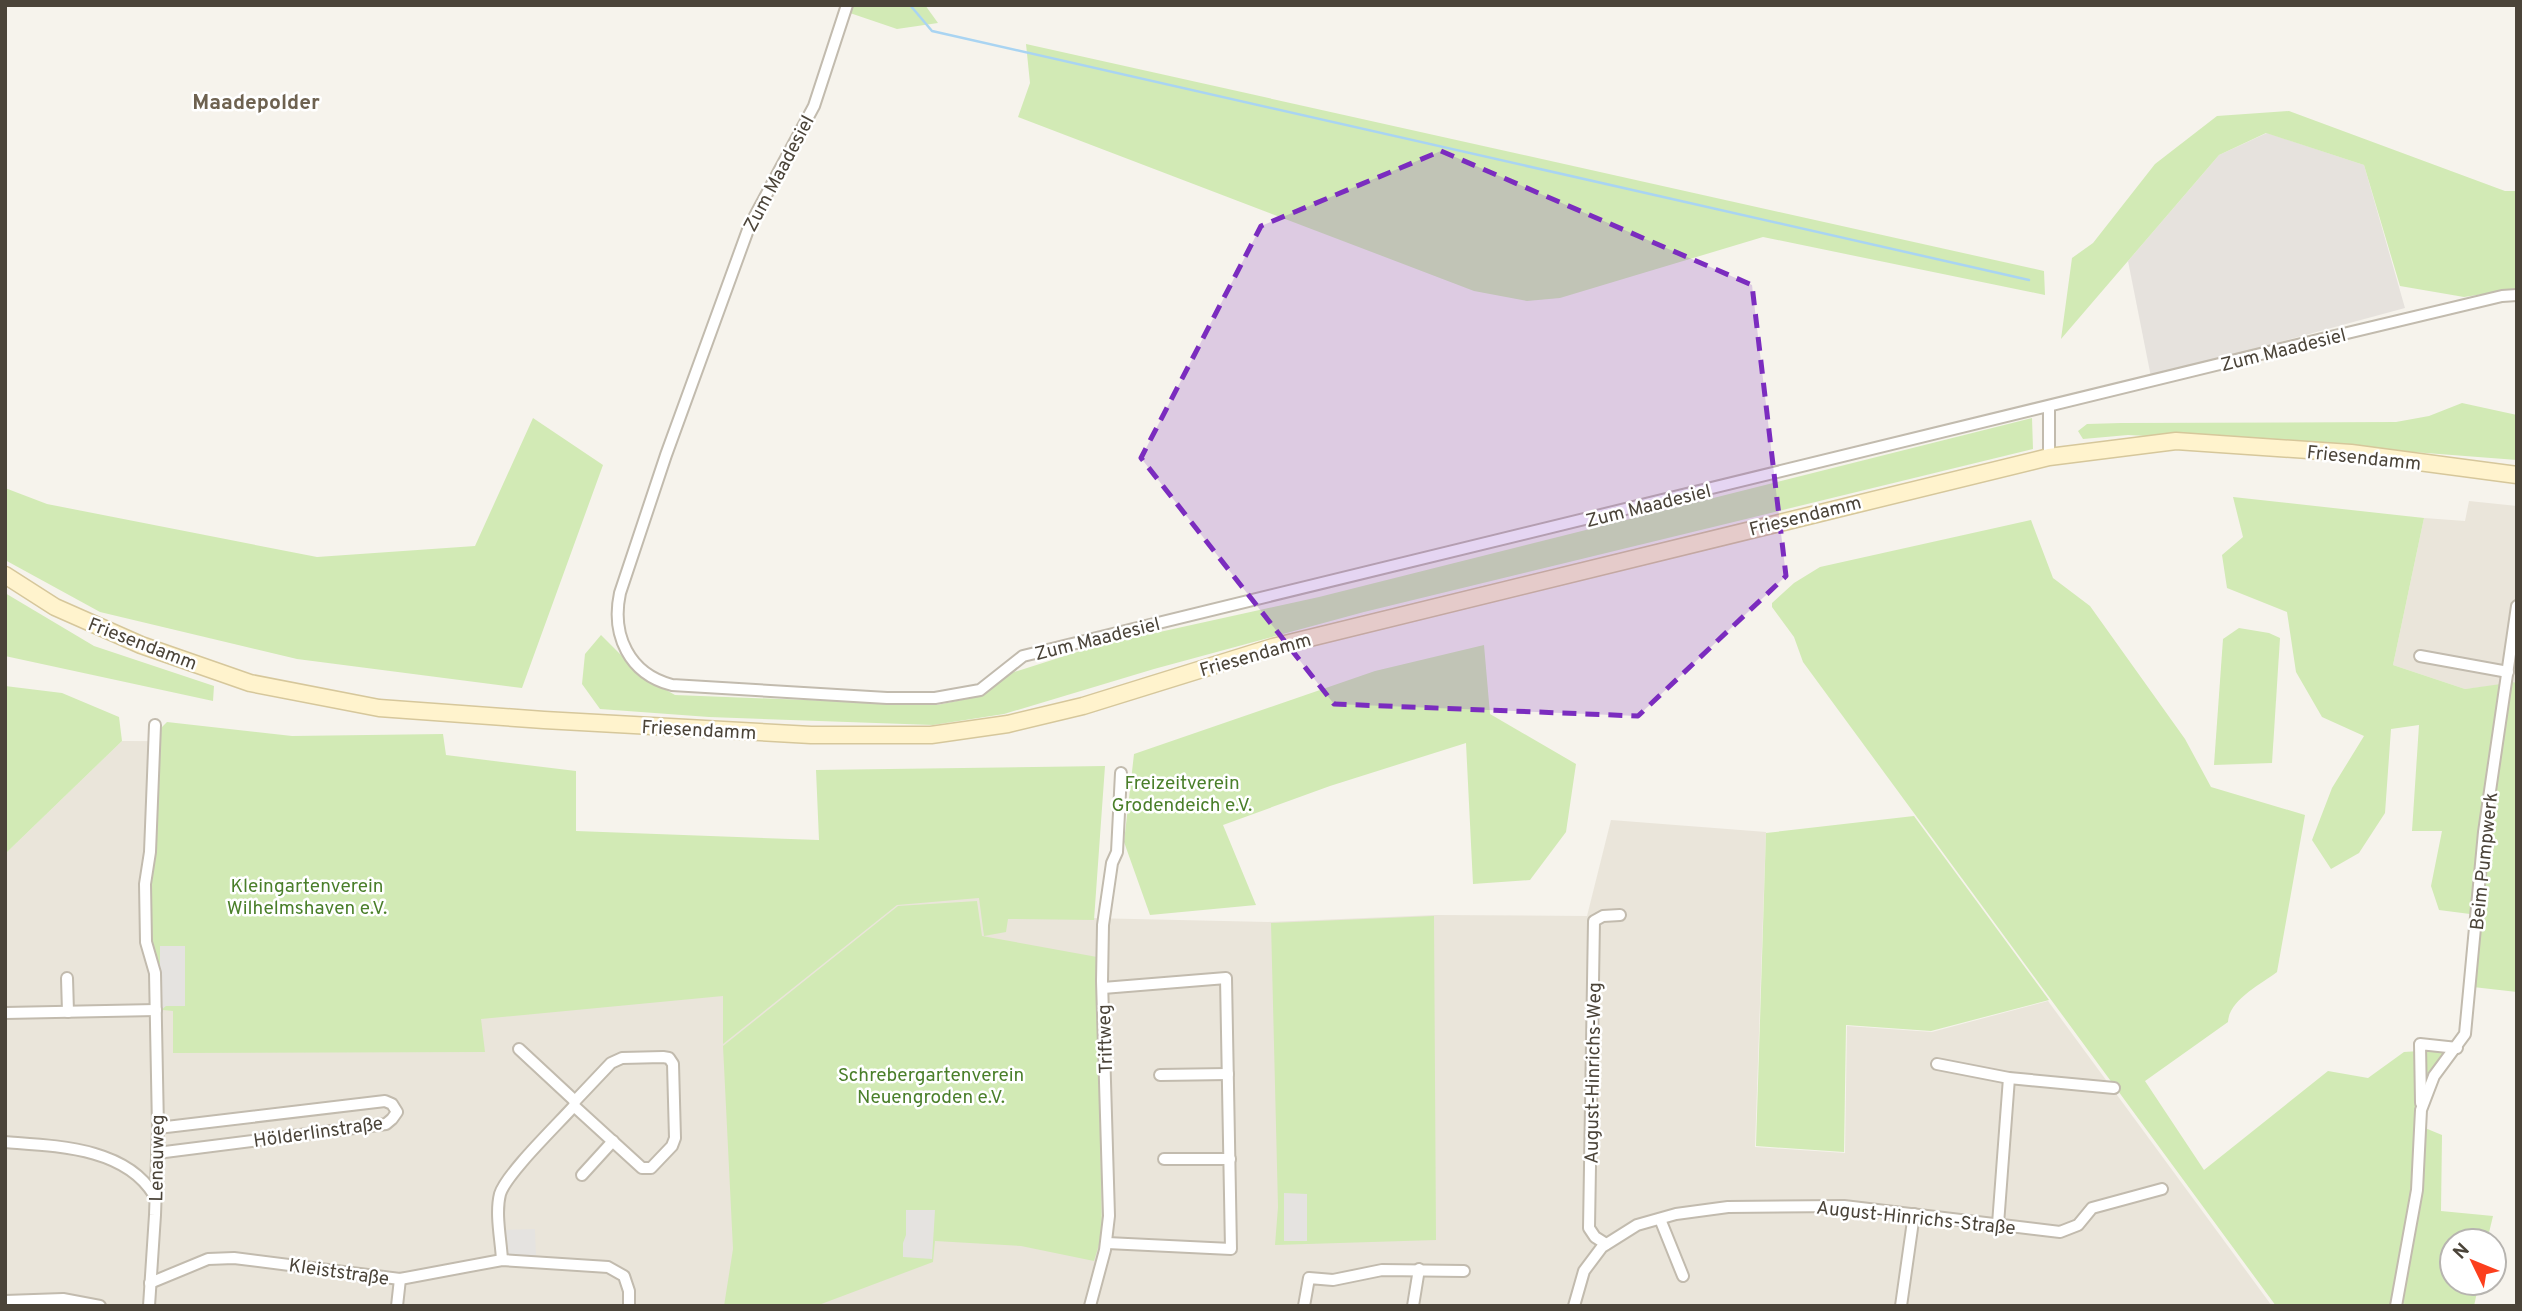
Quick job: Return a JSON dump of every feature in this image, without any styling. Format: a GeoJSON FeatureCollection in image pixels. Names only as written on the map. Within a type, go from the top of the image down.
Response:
{"type":"FeatureCollection","features":[{"type":"Feature","properties":{"kind":"main road","name":"Friesendamm"},"geometry":{"type":"LineString","coordinates":[[5,575],[55,607],[153,650],[250,683],[379,708],[811,735],[931,735],[1008,724],[1083,706],[1272,647],[2049,457],[2176,441],[2351,453],[2517,475]]}},
{"type":"Feature","properties":{"kind":"street","name":"Zum Maadesiel"},"geometry":{"type":"LineString","coordinates":[[847,5],[814,106],[749,227],[666,455],[620,593],[616,615],[618,632],[624,646],[640,667],[660,682],[672,685],[887,698],[935,698],[972,693],[990,683],[1023,656],[2318,340],[2502,296],[2517,295]]}},
{"type":"Feature","properties":{"kind":"street"},"geometry":{"type":"LineString","coordinates":[[2049,407],[2049,457]]}},
{"type":"Feature","properties":{"kind":"street","name":"Beim Pumpwerk"},"geometry":{"type":"LineString","coordinates":[[2421,1110],[2434,1076],[2465,1034],[2484,832],[2517,606]]}},
{"type":"Feature","properties":{"kind":"street"},"geometry":{"type":"LineString","coordinates":[[2420,656],[2508,672]]}},
{"type":"Feature","properties":{"kind":"street","name":"Lenauweg"},"geometry":{"type":"LineString","coordinates":[[149,1306],[158,1128],[155,973],[146,942],[145,884],[150,852],[155,725]]}},
{"type":"Feature","properties":{"kind":"street","name":"Triftweg"},"geometry":{"type":"LineString","coordinates":[[1090,1306],[1107,1242],[1109,1193],[1103,925],[1112,863],[1117,852],[1121,772]]}},
{"type":"Feature","properties":{"kind":"street","name":"August-Hinrichs-Weg"},"geometry":{"type":"LineString","coordinates":[[1606,1244],[1595,1237],[1589,1227],[1594,921],[1603,916],[1620,915]]}},
{"type":"Feature","properties":{"kind":"street"},"geometry":{"type":"LineString","coordinates":[[67,978],[68,1012]]}},
{"type":"Feature","properties":{"kind":"street"},"geometry":{"type":"LineString","coordinates":[[1103,988],[1226,978],[1230,1159],[1231,1249],[1107,1242]]}},
{"type":"Feature","properties":{"kind":"street"},"geometry":{"type":"LineString","coordinates":[[5,1013],[156,1010]]}},
{"type":"Feature","properties":{"kind":"street","name":"Beim Pumpwerk"},"geometry":{"type":"LineString","coordinates":[[2396,1306],[2417,1190],[2421,1110],[2420,1044],[2456,1048]]}},
{"type":"Feature","properties":{"kind":"street"},"geometry":{"type":"LineString","coordinates":[[502,1260],[500,1194],[508,1178],[574,1104],[611,1063],[622,1058],[669,1058],[673,1064],[675,1138],[672,1146],[651,1168],[642,1168],[574,1104],[519,1049]]}},
{"type":"Feature","properties":{"kind":"street"},"geometry":{"type":"LineString","coordinates":[[1937,1064],[2009,1077],[2113,1088]]}},
{"type":"Feature","properties":{"kind":"street"},"geometry":{"type":"LineString","coordinates":[[1160,1075],[1228,1074]]}},
{"type":"Feature","properties":{"kind":"street"},"geometry":{"type":"LineString","coordinates":[[1998,1224],[2009,1077]]}},
{"type":"Feature","properties":{"kind":"street","name":"Hölderlinstraße"},"geometry":{"type":"LineString","coordinates":[[156,1158],[386,1124],[397,1112],[385,1101],[158,1128]]}},
{"type":"Feature","properties":{"kind":"street"},"geometry":{"type":"LineString","coordinates":[[582,1175],[613,1141]]}},
{"type":"Feature","properties":{"kind":"street"},"geometry":{"type":"LineString","coordinates":[[5,1142],[108,1157],[144,1169],[156,1158]]}},
{"type":"Feature","properties":{"kind":"street"},"geometry":{"type":"LineString","coordinates":[[1164,1158],[1230,1159]]}},
{"type":"Feature","properties":{"kind":"street"},"geometry":{"type":"LineString","coordinates":[[124,1164],[147,1182],[156,1198]]}},
{"type":"Feature","properties":{"kind":"street","name":"August-Hinrichs-Straße"},"geometry":{"type":"LineString","coordinates":[[1574,1306],[1584,1271],[1606,1244],[1637,1225],[1676,1214],[1728,1207],[1844,1206],[2060,1232],[2078,1225],[2092,1208],[2162,1189]]}},
{"type":"Feature","properties":{"kind":"street"},"geometry":{"type":"LineString","coordinates":[[1901,1306],[1914,1214]]}},
{"type":"Feature","properties":{"kind":"street"},"geometry":{"type":"LineString","coordinates":[[1660,1219],[1683,1276]]}},
{"type":"Feature","properties":{"kind":"street","name":"Kleiststraße"},"geometry":{"type":"LineString","coordinates":[[150,1283],[208,1259],[234,1258],[400,1279],[502,1260],[608,1267],[624,1276],[629,1292],[629,1306]]}},
{"type":"Feature","properties":{"kind":"street"},"geometry":{"type":"LineString","coordinates":[[1413,1306],[1419,1269]]}},
{"type":"Feature","properties":{"kind":"street"},"geometry":{"type":"LineString","coordinates":[[1304,1306],[1309,1278],[1333,1280],[1382,1270],[1464,1271]]}},
{"type":"Feature","properties":{"kind":"street"},"geometry":{"type":"LineString","coordinates":[[397,1306],[400,1279]]}},
{"type":"Feature","properties":{"kind":"street"},"geometry":{"type":"LineString","coordinates":[[5,1301],[62,1298],[100,1306]]}},
{"type":"Feature","properties":{"kind":"highlighted area"},"geometry":{"type":"Polygon","coordinates":[[[1441,151],[1752,285],[1786,576],[1638,716],[1334,704],[1141,458],[1261,226],[1441,151]]]}},
{"type":"Feature","properties":{"kind":"shaded area"},"geometry":{"type":"Polygon","coordinates":[[[2267,133],[2364,165],[2405,308],[2151,377],[2128,261],[2219,155],[2267,133]]]}},
{"type":"Feature","properties":{"kind":"shaded area"},"geometry":{"type":"Polygon","coordinates":[[[2469,501],[2517,506],[2517,683],[2465,689],[2393,665],[2424,518],[2465,521],[2469,501]]]}},
{"type":"Feature","properties":{"kind":"shaded area"},"geometry":{"type":"Polygon","coordinates":[[[122,741],[438,742],[482,1014],[899,898],[984,893],[1090,918],[1268,922],[1436,915],[1587,916],[1611,820],[1766,832],[1755,1147],[1845,1153],[1847,1026],[1932,1032],[2048,1001],[2272,1306],[5,1306],[5,854],[122,741]]]}},
{"type":"Feature","properties":{"kind":"shaded area"},"geometry":{"type":"Polygon","coordinates":[[[160,946],[185,946],[185,1006],[166,1006],[160,1011],[160,946]]]}},
{"type":"Feature","properties":{"kind":"shaded area"},"geometry":{"type":"Polygon","coordinates":[[[1284,1193],[1307,1194],[1307,1241],[1284,1241],[1284,1193]]]}},
{"type":"Feature","properties":{"kind":"shaded area"},"geometry":{"type":"Polygon","coordinates":[[[906,1210],[935,1210],[932,1259],[903,1257],[906,1210]]]}},
{"type":"Feature","properties":{"kind":"shaded area"},"geometry":{"type":"Polygon","coordinates":[[[535,1229],[536,1255],[503,1255],[503,1230],[535,1229]]]}},
{"type":"Feature","properties":{"kind":"green space"},"geometry":{"type":"Polygon","coordinates":[[[850,5],[925,5],[938,23],[897,29],[847,12],[850,5]]]}},
{"type":"Feature","properties":{"kind":"green space"},"geometry":{"type":"Polygon","coordinates":[[[1026,44],[2044,271],[2045,295],[1763,237],[1560,298],[1527,301],[1474,291],[1018,117],[1030,83],[1026,44]]]}},
{"type":"Feature","properties":{"kind":"green space"},"geometry":{"type":"Polygon","coordinates":[[[2289,111],[2505,191],[2517,191],[2517,289],[2464,297],[2400,286],[2364,165],[2266,133],[2219,155],[2061,339],[2072,258],[2093,243],[2155,164],[2217,116],[2289,111]]]}},
{"type":"Feature","properties":{"kind":"green space"},"geometry":{"type":"Polygon","coordinates":[[[2462,403],[2517,415],[2517,460],[2335,446],[2128,435],[2083,439],[2078,431],[2087,424],[2121,423],[2396,422],[2429,416],[2462,403]]]}},
{"type":"Feature","properties":{"kind":"green space"},"geometry":{"type":"Polygon","coordinates":[[[533,418],[603,465],[522,688],[297,659],[100,612],[5,560],[5,488],[47,504],[317,557],[475,546],[533,418]]]}},
{"type":"Feature","properties":{"kind":"green space"},"geometry":{"type":"Polygon","coordinates":[[[2032,418],[2033,449],[1364,612],[1154,669],[1004,714],[933,725],[709,717],[600,709],[582,684],[585,654],[601,635],[643,677],[675,695],[937,705],[981,696],[1011,673],[1096,646],[1319,597],[2032,418]]]}},
{"type":"Feature","properties":{"kind":"green space"},"geometry":{"type":"Polygon","coordinates":[[[2233,497],[2424,518],[2393,665],[2465,689],[2501,684],[2470,914],[2439,910],[2431,886],[2442,831],[2412,831],[2419,725],[2391,729],[2385,813],[2359,853],[2331,869],[2312,840],[2332,788],[2364,736],[2322,717],[2296,672],[2287,612],[2227,588],[2222,555],[2243,537],[2233,497]]]}},
{"type":"Feature","properties":{"kind":"green space"},"geometry":{"type":"Polygon","coordinates":[[[2031,520],[2053,578],[2090,606],[2185,739],[2211,787],[2305,815],[2277,972],[2240,1000],[2228,1022],[2145,1081],[2204,1170],[2328,1071],[2368,1078],[2404,1052],[2450,1049],[2424,1084],[2425,1128],[2442,1135],[2441,1211],[2493,1216],[2490,1227],[2438,1227],[2438,1297],[2476,1297],[2474,1306],[2414,1306],[2396,1302],[2391,1306],[2276,1306],[1803,662],[1794,637],[1772,607],[1772,603],[1794,583],[1820,567],[2031,520]]]}},
{"type":"Feature","properties":{"kind":"green space"},"geometry":{"type":"Polygon","coordinates":[[[5,593],[94,646],[214,686],[213,701],[5,656],[5,593]]]}},
{"type":"Feature","properties":{"kind":"green space"},"geometry":{"type":"Polygon","coordinates":[[[2239,628],[2269,633],[2280,638],[2272,763],[2214,765],[2223,639],[2239,628]]]}},
{"type":"Feature","properties":{"kind":"green space","name":"Freizeitverein Grodendeich e.V."},"geometry":{"type":"Polygon","coordinates":[[[1484,645],[1490,714],[1576,764],[1566,832],[1530,880],[1473,884],[1466,743],[1330,786],[1223,825],[1256,905],[1150,915],[1124,842],[1134,754],[1375,671],[1484,645]]]}},
{"type":"Feature","properties":{"kind":"green space"},"geometry":{"type":"Polygon","coordinates":[[[2512,682],[2517,683],[2517,992],[2473,987],[2488,833],[2512,682]]]}},
{"type":"Feature","properties":{"kind":"green space"},"geometry":{"type":"Polygon","coordinates":[[[5,686],[62,693],[119,717],[122,741],[5,854],[5,686]]]}},
{"type":"Feature","properties":{"kind":"green space","name":"Kleingartenverein Wilhelmshaven e.V."},"geometry":{"type":"Polygon","coordinates":[[[167,722],[292,736],[443,734],[446,755],[576,771],[576,831],[819,840],[816,770],[1105,766],[1094,920],[1008,919],[1006,932],[984,936],[979,898],[897,905],[723,1044],[723,996],[481,1019],[485,1052],[173,1053],[173,1011],[163,1010],[149,932],[159,730],[167,722]]]}},
{"type":"Feature","properties":{"kind":"green space"},"geometry":{"type":"Polygon","coordinates":[[[1914,816],[2049,1000],[1931,1031],[1846,1025],[1844,1152],[1756,1146],[1766,833],[1914,816]]]}},
{"type":"Feature","properties":{"kind":"green space","name":"Schrebergartenverein Neuengroden e.V."},"geometry":{"type":"Polygon","coordinates":[[[977,901],[982,936],[1097,957],[1102,1235],[1094,1261],[1021,1246],[935,1241],[933,1262],[816,1306],[724,1306],[733,1249],[723,1046],[898,906],[977,901]]]}},
{"type":"Feature","properties":{"kind":"green space"},"geometry":{"type":"Polygon","coordinates":[[[1434,916],[1436,1240],[1275,1245],[1278,1207],[1271,923],[1434,916]]]}},
{"type":"Feature","properties":{"kind":"waterway"},"geometry":{"type":"LineString","coordinates":[[910,5],[932,31],[2029,280]]}},
{"type":"Feature","properties":{"kind":"district","name":"Maadepolder"},"geometry":{"type":"Point","coordinates":[256,102]}}]}
